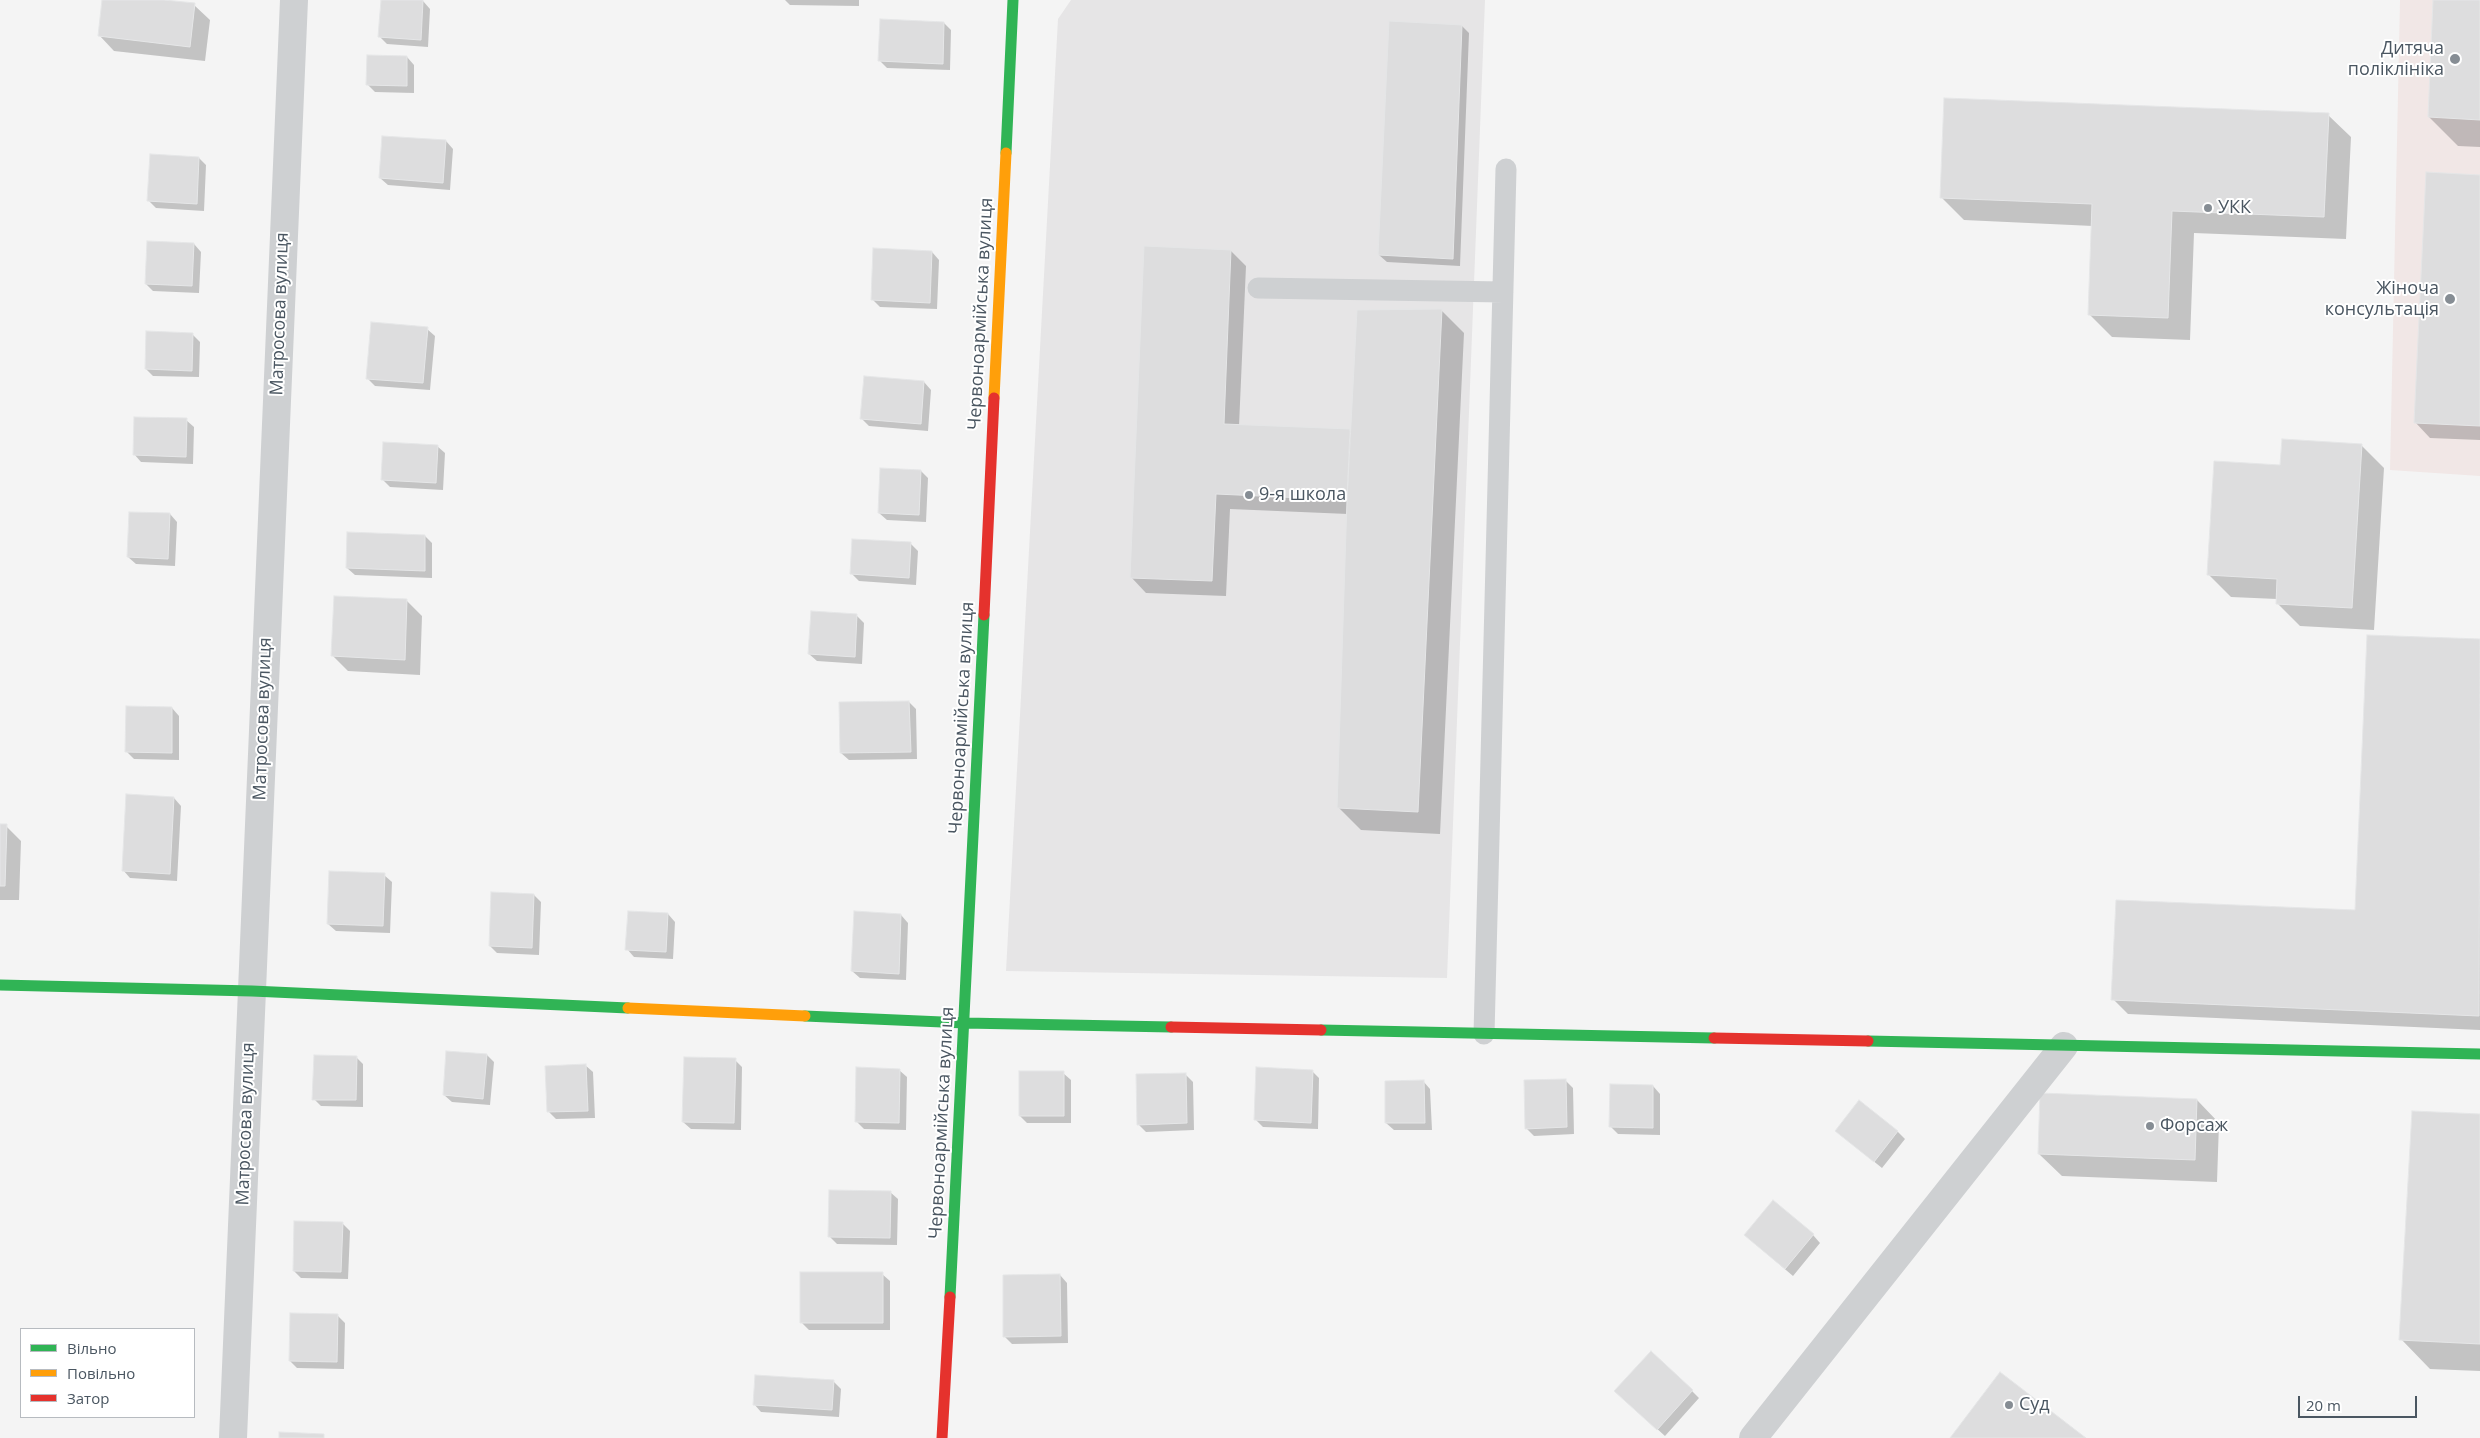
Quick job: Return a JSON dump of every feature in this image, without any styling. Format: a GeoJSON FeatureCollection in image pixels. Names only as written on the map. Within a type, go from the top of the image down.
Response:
{"type":"FeatureCollection","features":[{"type":"Feature","properties":{"kind":"street","name":"Матросова вулиця"},"geometry":{"type":"LineString","coordinates":[[233,1438],[294,0]]}},
{"type":"Feature","properties":{"kind":"street","name":"Червоноармійська вулиця"},"geometry":{"type":"LineString","coordinates":[[942,1438],[965,1023],[1013,0]]}},
{"type":"Feature","properties":{"kind":"street"},"geometry":{"type":"LineString","coordinates":[[0,985],[252,991],[965,1023],[2480,1054]]}},
{"type":"Feature","properties":{"kind":"street"},"geometry":{"type":"LineString","coordinates":[[1753,1438],[2064,1046]]}},
{"type":"Feature","properties":{"kind":"lane"},"geometry":{"type":"LineString","coordinates":[[1484,1034],[1506,169]]}},
{"type":"Feature","properties":{"kind":"lane"},"geometry":{"type":"LineString","coordinates":[[1258,288],[1503,292]]}},
{"type":"Feature","properties":{"kind":"shaded area","name":"9-я школа"},"geometry":{"type":"Polygon","coordinates":[[[1071,0],[1485,0],[1447,978],[1006,971],[1058,19],[1071,0]]]}},
{"type":"Feature","properties":{"kind":"shaded area"},"geometry":{"type":"Polygon","coordinates":[[[2400,0],[2480,0],[2480,476],[2390,470],[2400,0]]]}},
{"type":"Feature","properties":{"kind":"building"},"geometry":{"type":"Polygon","coordinates":[[[102,0],[164,0],[195,3],[190,47],[98,36],[102,0]]]}},
{"type":"Feature","properties":{"kind":"building"},"geometry":{"type":"Polygon","coordinates":[[[381,0],[423,0],[421,40],[378,37],[381,0]]]}},
{"type":"Feature","properties":{"kind":"building","name":"Дитяча поліклініка"},"geometry":{"type":"Polygon","coordinates":[[[2433,0],[2480,0],[2480,120],[2428,117],[2433,0]]]}},
{"type":"Feature","properties":{"kind":"building"},"geometry":{"type":"Polygon","coordinates":[[[880,19],[944,22],[943,64],[878,61],[880,19]]]}},
{"type":"Feature","properties":{"kind":"building"},"geometry":{"type":"Polygon","coordinates":[[[1389,21],[1462,25],[1453,259],[1378,255],[1389,21]]]}},
{"type":"Feature","properties":{"kind":"building"},"geometry":{"type":"Polygon","coordinates":[[[367,55],[407,56],[407,86],[366,85],[367,55]]]}},
{"type":"Feature","properties":{"kind":"building","name":"УКК"},"geometry":{"type":"Polygon","coordinates":[[[1944,98],[2329,113],[2324,217],[2172,211],[2168,318],[2088,315],[2092,204],[1940,198],[1944,98]]]}},
{"type":"Feature","properties":{"kind":"building"},"geometry":{"type":"Polygon","coordinates":[[[382,136],[446,140],[443,183],[379,178],[382,136]]]}},
{"type":"Feature","properties":{"kind":"building"},"geometry":{"type":"Polygon","coordinates":[[[150,154],[199,157],[197,204],[147,201],[150,154]]]}},
{"type":"Feature","properties":{"kind":"building","name":"Жіноча консультація"},"geometry":{"type":"Polygon","coordinates":[[[2426,172],[2480,175],[2480,426],[2414,423],[2426,172]]]}},
{"type":"Feature","properties":{"kind":"building"},"geometry":{"type":"Polygon","coordinates":[[[147,241],[194,243],[192,286],[145,284],[147,241]]]}},
{"type":"Feature","properties":{"kind":"building"},"geometry":{"type":"Polygon","coordinates":[[[1144,246],[1231,250],[1224,424],[1350,429],[1347,500],[1216,494],[1212,581],[1130,578],[1144,246]]]}},
{"type":"Feature","properties":{"kind":"building"},"geometry":{"type":"Polygon","coordinates":[[[873,248],[932,251],[930,303],[871,300],[873,248]]]}},
{"type":"Feature","properties":{"kind":"building"},"geometry":{"type":"Polygon","coordinates":[[[1442,309],[1418,812],[1337,808],[1347,500],[1357,310],[1442,309]]]}},
{"type":"Feature","properties":{"kind":"building"},"geometry":{"type":"Polygon","coordinates":[[[371,322],[428,327],[423,383],[366,379],[371,322]]]}},
{"type":"Feature","properties":{"kind":"building"},"geometry":{"type":"Polygon","coordinates":[[[146,331],[193,333],[192,371],[145,369],[146,331]]]}},
{"type":"Feature","properties":{"kind":"building"},"geometry":{"type":"Polygon","coordinates":[[[864,376],[924,381],[921,424],[860,419],[864,376]]]}},
{"type":"Feature","properties":{"kind":"building"},"geometry":{"type":"Polygon","coordinates":[[[134,417],[187,418],[186,457],[133,455],[134,417]]]}},
{"type":"Feature","properties":{"kind":"building"},"geometry":{"type":"Polygon","coordinates":[[[2282,439],[2362,444],[2352,608],[2276,604],[2277,579],[2207,575],[2214,461],[2280,465],[2282,439]]]}},
{"type":"Feature","properties":{"kind":"building"},"geometry":{"type":"Polygon","coordinates":[[[383,442],[438,445],[436,483],[381,480],[383,442]]]}},
{"type":"Feature","properties":{"kind":"building"},"geometry":{"type":"Polygon","coordinates":[[[880,468],[921,470],[919,515],[878,513],[880,468]]]}},
{"type":"Feature","properties":{"kind":"building"},"geometry":{"type":"Polygon","coordinates":[[[129,512],[170,513],[168,559],[127,557],[129,512]]]}},
{"type":"Feature","properties":{"kind":"building"},"geometry":{"type":"Polygon","coordinates":[[[347,532],[425,535],[425,571],[346,568],[347,532]]]}},
{"type":"Feature","properties":{"kind":"building"},"geometry":{"type":"Polygon","coordinates":[[[852,539],[911,542],[909,578],[850,574],[852,539]]]}},
{"type":"Feature","properties":{"kind":"building"},"geometry":{"type":"Polygon","coordinates":[[[334,596],[407,599],[405,660],[331,656],[334,596]]]}},
{"type":"Feature","properties":{"kind":"building"},"geometry":{"type":"Polygon","coordinates":[[[811,611],[857,614],[855,657],[808,654],[811,611]]]}},
{"type":"Feature","properties":{"kind":"building"},"geometry":{"type":"Polygon","coordinates":[[[2367,635],[2480,639],[2479,1016],[2111,1000],[2116,900],[2355,910],[2367,635]]]}},
{"type":"Feature","properties":{"kind":"building"},"geometry":{"type":"Polygon","coordinates":[[[909,701],[911,752],[840,753],[839,702],[909,701]]]}},
{"type":"Feature","properties":{"kind":"building"},"geometry":{"type":"Polygon","coordinates":[[[126,706],[172,707],[172,753],[125,752],[126,706]]]}},
{"type":"Feature","properties":{"kind":"building"},"geometry":{"type":"Polygon","coordinates":[[[126,794],[174,797],[170,874],[122,871],[126,794]]]}},
{"type":"Feature","properties":{"kind":"building"},"geometry":{"type":"Polygon","coordinates":[[[0,824],[7,824],[5,886],[0,886],[0,824]]]}},
{"type":"Feature","properties":{"kind":"building"},"geometry":{"type":"Polygon","coordinates":[[[329,871],[385,873],[383,926],[327,924],[329,871]]]}},
{"type":"Feature","properties":{"kind":"building"},"geometry":{"type":"Polygon","coordinates":[[[491,892],[534,894],[532,948],[489,946],[491,892]]]}},
{"type":"Feature","properties":{"kind":"building"},"geometry":{"type":"Polygon","coordinates":[[[628,911],[668,913],[666,952],[625,950],[628,911]]]}},
{"type":"Feature","properties":{"kind":"building"},"geometry":{"type":"Polygon","coordinates":[[[854,911],[901,914],[899,974],[851,971],[854,911]]]}},
{"type":"Feature","properties":{"kind":"building"},"geometry":{"type":"Polygon","coordinates":[[[446,1051],[487,1054],[483,1099],[443,1095],[446,1051]]]}},
{"type":"Feature","properties":{"kind":"building"},"geometry":{"type":"Polygon","coordinates":[[[314,1055],[357,1056],[356,1100],[312,1100],[314,1055]]]}},
{"type":"Feature","properties":{"kind":"building"},"geometry":{"type":"Polygon","coordinates":[[[684,1057],[736,1058],[734,1123],[682,1122],[684,1057]]]}},
{"type":"Feature","properties":{"kind":"building"},"geometry":{"type":"Polygon","coordinates":[[[586,1064],[588,1111],[547,1112],[545,1066],[586,1064]]]}},
{"type":"Feature","properties":{"kind":"building"},"geometry":{"type":"Polygon","coordinates":[[[856,1067],[900,1069],[899,1123],[855,1122],[856,1067]]]}},
{"type":"Feature","properties":{"kind":"building"},"geometry":{"type":"Polygon","coordinates":[[[1256,1067],[1313,1070],[1311,1123],[1254,1120],[1256,1067]]]}},
{"type":"Feature","properties":{"kind":"building"},"geometry":{"type":"Polygon","coordinates":[[[1019,1071],[1064,1071],[1064,1116],[1019,1116],[1019,1071]]]}},
{"type":"Feature","properties":{"kind":"building"},"geometry":{"type":"Polygon","coordinates":[[[1186,1073],[1187,1123],[1137,1125],[1136,1074],[1186,1073]]]}},
{"type":"Feature","properties":{"kind":"building"},"geometry":{"type":"Polygon","coordinates":[[[1566,1079],[1567,1127],[1525,1129],[1524,1080],[1566,1079]]]}},
{"type":"Feature","properties":{"kind":"building"},"geometry":{"type":"Polygon","coordinates":[[[1424,1080],[1425,1123],[1385,1123],[1385,1081],[1424,1080]]]}},
{"type":"Feature","properties":{"kind":"building"},"geometry":{"type":"Polygon","coordinates":[[[1610,1084],[1653,1085],[1653,1128],[1609,1127],[1610,1084]]]}},
{"type":"Feature","properties":{"kind":"building"},"geometry":{"type":"Polygon","coordinates":[[[2040,1093],[2197,1099],[2195,1160],[2038,1154],[2040,1093]]]}},
{"type":"Feature","properties":{"kind":"building"},"geometry":{"type":"Polygon","coordinates":[[[1859,1100],[1898,1131],[1874,1162],[1835,1131],[1859,1100]]]}},
{"type":"Feature","properties":{"kind":"building"},"geometry":{"type":"Polygon","coordinates":[[[2412,1111],[2480,1114],[2480,1344],[2399,1340],[2412,1111]]]}},
{"type":"Feature","properties":{"kind":"building"},"geometry":{"type":"Polygon","coordinates":[[[829,1190],[891,1191],[890,1238],[828,1237],[829,1190]]]}},
{"type":"Feature","properties":{"kind":"building"},"geometry":{"type":"Polygon","coordinates":[[[1773,1200],[1814,1234],[1785,1269],[1744,1235],[1773,1200]]]}},
{"type":"Feature","properties":{"kind":"building"},"geometry":{"type":"Polygon","coordinates":[[[294,1221],[343,1222],[341,1272],[293,1271],[294,1221]]]}},
{"type":"Feature","properties":{"kind":"building"},"geometry":{"type":"Polygon","coordinates":[[[800,1272],[883,1272],[883,1323],[800,1323],[800,1272]]]}},
{"type":"Feature","properties":{"kind":"building"},"geometry":{"type":"Polygon","coordinates":[[[1060,1274],[1061,1336],[1003,1337],[1003,1275],[1060,1274]]]}},
{"type":"Feature","properties":{"kind":"building"},"geometry":{"type":"Polygon","coordinates":[[[290,1313],[338,1314],[337,1362],[289,1361],[290,1313]]]}},
{"type":"Feature","properties":{"kind":"building"},"geometry":{"type":"Polygon","coordinates":[[[1651,1351],[1693,1390],[1657,1430],[1614,1391],[1651,1351]]]}},
{"type":"Feature","properties":{"kind":"building","name":"Суд"},"geometry":{"type":"Polygon","coordinates":[[[2000,1372],[2086,1438],[1950,1438],[2000,1372]]]}},
{"type":"Feature","properties":{"kind":"building"},"geometry":{"type":"Polygon","coordinates":[[[755,1375],[834,1380],[832,1410],[753,1405],[755,1375]]]}},
{"type":"Feature","properties":{"kind":"building"},"geometry":{"type":"Polygon","coordinates":[[[279,1432],[324,1434],[324,1438],[279,1438],[279,1432]]]}},
{"type":"Feature","properties":{"kind":"traffic: fast"},"geometry":{"type":"LineString","coordinates":[[1006,153],[1013,0]]}},
{"type":"Feature","properties":{"kind":"traffic: fast"},"geometry":{"type":"LineString","coordinates":[[950,1297],[984,615]]}},
{"type":"Feature","properties":{"kind":"traffic: fast"},"geometry":{"type":"LineString","coordinates":[[0,985],[252,991],[628,1008]]}},
{"type":"Feature","properties":{"kind":"traffic: fast"},"geometry":{"type":"LineString","coordinates":[[805,1016],[965,1023],[1171,1027]]}},
{"type":"Feature","properties":{"kind":"traffic: fast"},"geometry":{"type":"LineString","coordinates":[[1321,1030],[1714,1038]]}},
{"type":"Feature","properties":{"kind":"traffic: fast"},"geometry":{"type":"LineString","coordinates":[[1868,1041],[2480,1054]]}},
{"type":"Feature","properties":{"kind":"traffic: slow"},"geometry":{"type":"LineString","coordinates":[[994,398],[1006,153]]}},
{"type":"Feature","properties":{"kind":"traffic: slow"},"geometry":{"type":"LineString","coordinates":[[628,1008],[805,1016]]}},
{"type":"Feature","properties":{"kind":"traffic: jam"},"geometry":{"type":"LineString","coordinates":[[984,615],[994,398]]}},
{"type":"Feature","properties":{"kind":"traffic: jam"},"geometry":{"type":"LineString","coordinates":[[1171,1027],[1321,1030]]}},
{"type":"Feature","properties":{"kind":"traffic: jam"},"geometry":{"type":"LineString","coordinates":[[1714,1038],[1868,1041]]}},
{"type":"Feature","properties":{"kind":"traffic: jam"},"geometry":{"type":"LineString","coordinates":[[942,1438],[950,1297]]}},
{"type":"Feature","properties":{"kind":"place","name":"Дитяча поліклініка"},"geometry":{"type":"Point","coordinates":[2455,59]}},
{"type":"Feature","properties":{"kind":"place","name":"УКК"},"geometry":{"type":"Point","coordinates":[2208,208]}},
{"type":"Feature","properties":{"kind":"place","name":"Жіноча консультація"},"geometry":{"type":"Point","coordinates":[2450,299]}},
{"type":"Feature","properties":{"kind":"place","name":"9-я школа"},"geometry":{"type":"Point","coordinates":[1249,495]}},
{"type":"Feature","properties":{"kind":"place","name":"Форсаж"},"geometry":{"type":"Point","coordinates":[2150,1126]}},
{"type":"Feature","properties":{"kind":"place","name":"Суд"},"geometry":{"type":"Point","coordinates":[2009,1405]}}]}
